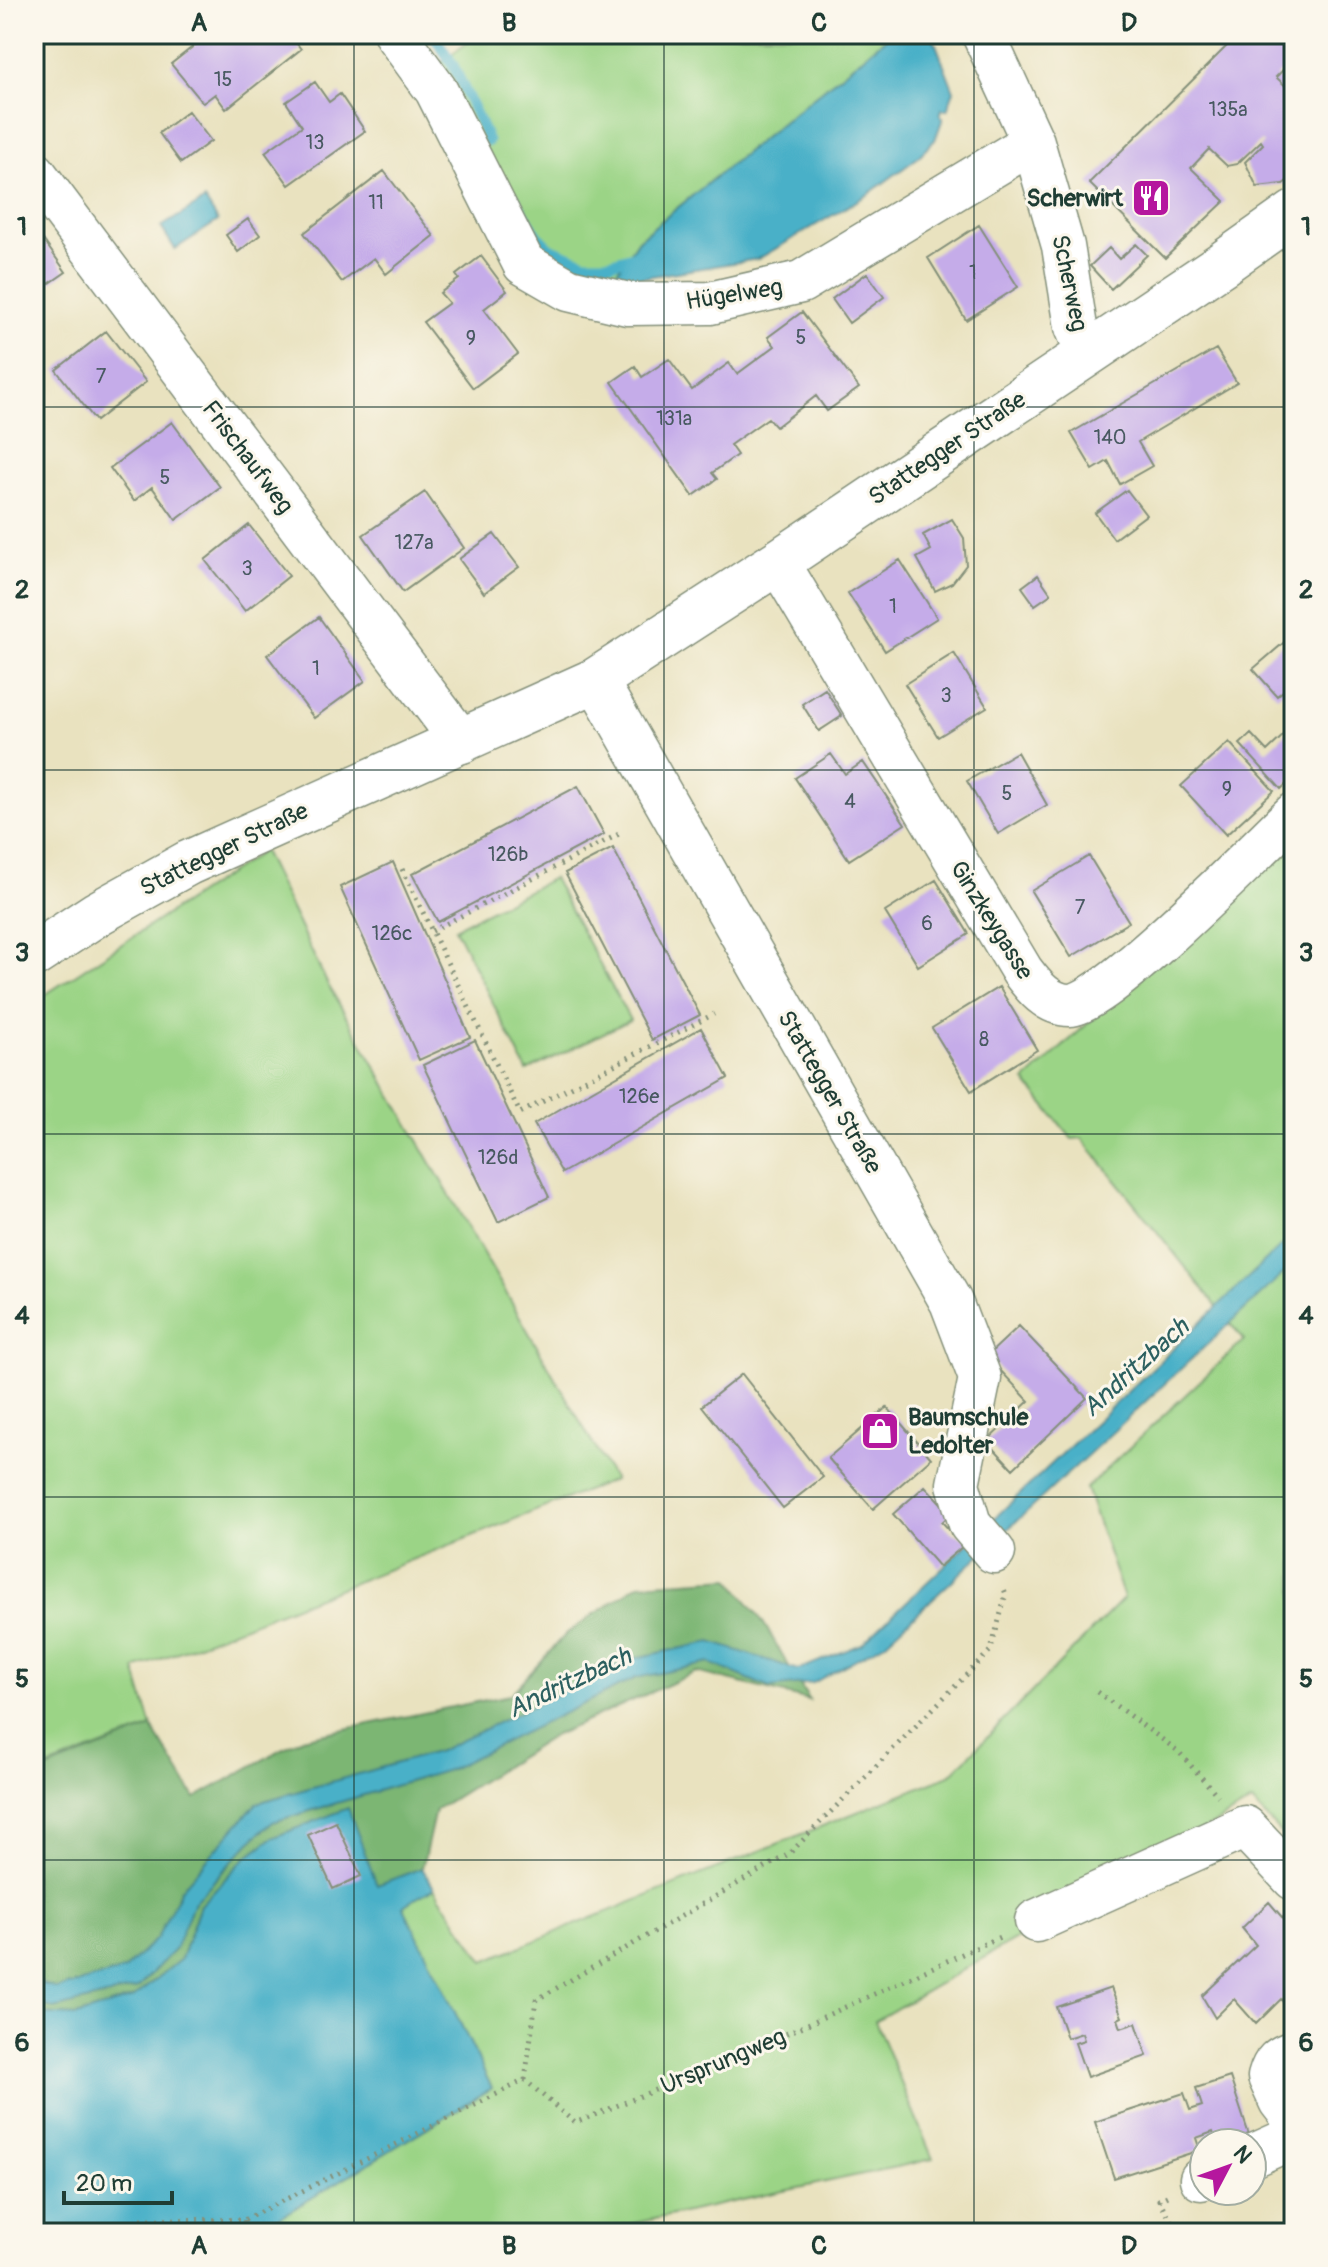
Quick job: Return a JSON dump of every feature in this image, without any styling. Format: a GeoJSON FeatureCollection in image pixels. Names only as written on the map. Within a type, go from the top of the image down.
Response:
{"type":"FeatureCollection","features":[{"type":"Feature","properties":{"kind":"main road","name":"Stattegger Straße"},"geometry":{"type":"LineString","coordinates":[[34,955],[98,913],[188,863],[596,680],[778,562],[1294,213]]}},
{"type":"Feature","properties":{"kind":"street","name":"Hügelweg"},"geometry":{"type":"LineString","coordinates":[[395,34],[436,90],[524,264],[569,290],[628,304],[710,303],[801,282],[1033,142]]}},
{"type":"Feature","properties":{"kind":"street","name":"Scherweg"},"geometry":{"type":"LineString","coordinates":[[983,34],[1033,142],[1063,246],[1076,327],[1087,353]]}},
{"type":"Feature","properties":{"kind":"street","name":"Frischaufweg"},"geometry":{"type":"LineString","coordinates":[[34,172],[462,742]]}},
{"type":"Feature","properties":{"kind":"street","name":"Ginzkeygasse"},"geometry":{"type":"LineString","coordinates":[[778,562],[1022,971],[1040,993],[1061,1004],[1073,1006],[1087,1000],[1156,947],[1294,814]]}},
{"type":"Feature","properties":{"kind":"street","name":"Stattegger Straße"},"geometry":{"type":"LineString","coordinates":[[596,680],[951,1302],[980,1378],[958,1484],[982,1538]]}},
{"type":"Feature","properties":{"kind":"street"},"geometry":{"type":"LineString","coordinates":[[1036,1921],[1245,1827],[1294,1879]]}},
{"type":"Feature","properties":{"kind":"street"},"geometry":{"type":"LineString","coordinates":[[1294,2052],[1283,2055],[1273,2064],[1269,2077],[1280,2101],[1294,2119]]}},
{"type":"Feature","properties":{"kind":"street"},"geometry":{"type":"LineString","coordinates":[[1268,2149],[1294,2137]]}},
{"type":"Feature","properties":{"kind":"path"},"geometry":{"type":"LineString","coordinates":[[432,931],[621,833]]}},
{"type":"Feature","properties":{"kind":"path"},"geometry":{"type":"LineString","coordinates":[[402,869],[520,1113],[714,1014]]}},
{"type":"Feature","properties":{"kind":"path"},"geometry":{"type":"LineString","coordinates":[[141,2219],[244,2220],[525,2080],[536,2000],[789,1854],[991,1650],[1006,1594],[982,1538]]}},
{"type":"Feature","properties":{"kind":"path"},"geometry":{"type":"LineString","coordinates":[[1097,1692],[1178,1751],[1245,1827]]}},
{"type":"Feature","properties":{"kind":"path","name":"Ursprungweg"},"geometry":{"type":"LineString","coordinates":[[525,2080],[575,2123],[735,2057],[1036,1921]]}},
{"type":"Feature","properties":{"kind":"path"},"geometry":{"type":"LineString","coordinates":[[244,2220],[246,2233]]}},
{"type":"Feature","properties":{"kind":"green space"},"geometry":{"type":"Polygon","coordinates":[[[478,34],[891,34],[638,240],[609,283],[517,240],[438,65],[478,34]]]}},
{"type":"Feature","properties":{"kind":"green space"},"geometry":{"type":"Polygon","coordinates":[[[1294,834],[1294,1848],[1252,1802],[875,2021],[933,2159],[589,2233],[254,2233],[492,2088],[402,1905],[434,1888],[484,1961],[950,1775],[1124,1598],[1086,1488],[1244,1340],[1082,1138],[1072,1139],[1025,1081],[1294,834]]]}},
{"type":"Feature","properties":{"kind":"green space"},"geometry":{"type":"Polygon","coordinates":[[[263,851],[327,983],[614,1480],[135,1669],[152,1727],[48,1767],[34,1742],[34,1002],[263,851]]]}},
{"type":"Feature","properties":{"kind":"green space"},"geometry":{"type":"Polygon","coordinates":[[[553,878],[630,1020],[527,1071],[455,928],[553,878]]]}},
{"type":"Feature","properties":{"kind":"green space"},"geometry":{"type":"Polygon","coordinates":[[[730,1578],[763,1622],[809,1700],[696,1672],[553,1736],[435,1810],[422,1868],[377,1886],[200,1905],[181,1959],[133,1998],[76,2016],[34,2014],[34,1774],[152,1727],[195,1798],[302,1738],[510,1695],[567,1633],[639,1584],[730,1578]]]}},
{"type":"Feature","properties":{"kind":"water"},"geometry":{"type":"Polygon","coordinates":[[[891,34],[932,34],[954,91],[947,110],[942,109],[940,116],[943,118],[935,140],[916,159],[867,195],[758,259],[609,283],[638,240],[891,34]]]}},
{"type":"Feature","properties":{"kind":"water"},"geometry":{"type":"Polygon","coordinates":[[[205,200],[218,221],[175,249],[161,227],[205,200]]]}},
{"type":"Feature","properties":{"kind":"water"},"geometry":{"type":"Polygon","coordinates":[[[1294,1237],[1294,1264],[885,1643],[813,1683],[770,1688],[710,1663],[636,1678],[448,1770],[273,1822],[194,1902],[175,1949],[138,1988],[54,2009],[34,2002],[34,1981],[57,1989],[124,1970],[157,1938],[181,1889],[257,1803],[439,1751],[630,1659],[711,1642],[798,1670],[862,1644],[1294,1237]]]}},
{"type":"Feature","properties":{"kind":"water"},"geometry":{"type":"Polygon","coordinates":[[[348,1808],[377,1885],[422,1868],[434,1888],[403,1906],[492,2088],[254,2233],[66,2233],[34,2225],[34,2014],[76,2016],[133,1998],[181,1959],[200,1905],[244,1859],[272,1838],[348,1808]]]}},
{"type":"Feature","properties":{"kind":"building"},"geometry":{"type":"Polygon","coordinates":[[[209,34],[289,34],[301,49],[226,109],[215,94],[203,103],[171,64],[209,34]]]}},
{"type":"Feature","properties":{"kind":"building"},"geometry":{"type":"Polygon","coordinates":[[[1231,34],[1294,34],[1294,45],[1285,54],[1292,61],[1276,77],[1294,94],[1294,176],[1283,184],[1257,187],[1245,162],[1263,144],[1261,141],[1237,164],[1227,166],[1209,149],[1191,168],[1225,201],[1165,258],[1089,183],[1235,38],[1231,34]]]}},
{"type":"Feature","properties":{"kind":"building"},"geometry":{"type":"Polygon","coordinates":[[[315,82],[329,102],[340,94],[365,131],[289,185],[265,152],[302,126],[286,102],[315,82]]]}},
{"type":"Feature","properties":{"kind":"building"},"geometry":{"type":"Polygon","coordinates":[[[188,111],[211,141],[181,163],[159,133],[188,111]]]}},
{"type":"Feature","properties":{"kind":"building"},"geometry":{"type":"Polygon","coordinates":[[[384,171],[434,236],[386,274],[374,258],[342,282],[304,233],[384,171]]]}},
{"type":"Feature","properties":{"kind":"building"},"geometry":{"type":"Polygon","coordinates":[[[248,219],[260,235],[238,252],[226,235],[248,219]]]}},
{"type":"Feature","properties":{"kind":"building"},"geometry":{"type":"Polygon","coordinates":[[[979,225],[1018,287],[966,320],[928,258],[979,225]]]}},
{"type":"Feature","properties":{"kind":"building"},"geometry":{"type":"Polygon","coordinates":[[[34,227],[66,272],[34,294],[34,227]]]}},
{"type":"Feature","properties":{"kind":"building"},"geometry":{"type":"Polygon","coordinates":[[[1136,244],[1147,255],[1111,289],[1090,266],[1109,248],[1119,259],[1136,244]]]}},
{"type":"Feature","properties":{"kind":"building"},"geometry":{"type":"Polygon","coordinates":[[[481,256],[507,291],[484,309],[518,354],[473,388],[423,322],[449,303],[440,293],[459,279],[456,275],[481,256]]]}},
{"type":"Feature","properties":{"kind":"building"},"geometry":{"type":"Polygon","coordinates":[[[867,273],[884,297],[849,323],[832,299],[867,273]]]}},
{"type":"Feature","properties":{"kind":"building"},"geometry":{"type":"Polygon","coordinates":[[[802,312],[859,388],[827,411],[816,396],[776,427],[768,418],[730,445],[737,455],[712,473],[717,479],[693,496],[612,382],[635,366],[642,377],[669,359],[692,390],[729,363],[737,374],[775,346],[768,337],[802,312]]]}},
{"type":"Feature","properties":{"kind":"building"},"geometry":{"type":"Polygon","coordinates":[[[106,331],[146,382],[96,421],[56,370],[106,331]]]}},
{"type":"Feature","properties":{"kind":"building"},"geometry":{"type":"Polygon","coordinates":[[[1216,349],[1237,383],[1138,442],[1152,466],[1120,484],[1108,461],[1093,470],[1071,433],[1216,349]]]}},
{"type":"Feature","properties":{"kind":"building"},"geometry":{"type":"Polygon","coordinates":[[[172,422],[220,487],[176,520],[152,487],[134,501],[110,468],[172,422]]]}},
{"type":"Feature","properties":{"kind":"building"},"geometry":{"type":"Polygon","coordinates":[[[1127,490],[1146,515],[1114,539],[1095,513],[1127,490]]]}},
{"type":"Feature","properties":{"kind":"building"},"geometry":{"type":"Polygon","coordinates":[[[425,492],[464,548],[403,592],[363,535],[425,492]]]}},
{"type":"Feature","properties":{"kind":"building"},"geometry":{"type":"Polygon","coordinates":[[[952,519],[964,538],[966,565],[952,583],[935,591],[917,558],[931,550],[923,535],[952,519]]]}},
{"type":"Feature","properties":{"kind":"building"},"geometry":{"type":"Polygon","coordinates":[[[249,525],[289,576],[245,611],[205,560],[249,525]]]}},
{"type":"Feature","properties":{"kind":"building"},"geometry":{"type":"Polygon","coordinates":[[[494,534],[519,567],[484,593],[459,559],[494,534]]]}},
{"type":"Feature","properties":{"kind":"building"},"geometry":{"type":"Polygon","coordinates":[[[900,560],[937,618],[885,651],[848,593],[900,560]]]}},
{"type":"Feature","properties":{"kind":"building"},"geometry":{"type":"Polygon","coordinates":[[[1038,575],[1051,594],[1035,605],[1022,587],[1038,575]]]}},
{"type":"Feature","properties":{"kind":"building"},"geometry":{"type":"Polygon","coordinates":[[[319,617],[365,681],[314,718],[267,655],[319,617]]]}},
{"type":"Feature","properties":{"kind":"building"},"geometry":{"type":"Polygon","coordinates":[[[1294,634],[1294,694],[1288,687],[1277,696],[1253,669],[1294,634]]]}},
{"type":"Feature","properties":{"kind":"building"},"geometry":{"type":"Polygon","coordinates":[[[954,653],[987,707],[938,737],[905,684],[954,653]]]}},
{"type":"Feature","properties":{"kind":"building"},"geometry":{"type":"Polygon","coordinates":[[[825,689],[842,716],[819,731],[802,704],[825,689]]]}},
{"type":"Feature","properties":{"kind":"building"},"geometry":{"type":"Polygon","coordinates":[[[1287,732],[1294,740],[1294,777],[1281,789],[1240,744],[1251,734],[1267,751],[1287,732]]]}},
{"type":"Feature","properties":{"kind":"building"},"geometry":{"type":"Polygon","coordinates":[[[1229,742],[1274,791],[1226,835],[1181,786],[1229,742]]]}},
{"type":"Feature","properties":{"kind":"building"},"geometry":{"type":"Polygon","coordinates":[[[1017,752],[1047,805],[998,834],[967,781],[1017,752]]]}},
{"type":"Feature","properties":{"kind":"building"},"geometry":{"type":"Polygon","coordinates":[[[831,754],[845,774],[863,762],[905,824],[849,860],[795,778],[831,754]]]}},
{"type":"Feature","properties":{"kind":"building"},"geometry":{"type":"Polygon","coordinates":[[[578,786],[604,834],[438,922],[412,874],[578,786]]]}},
{"type":"Feature","properties":{"kind":"building"},"geometry":{"type":"Polygon","coordinates":[[[613,848],[700,1015],[652,1040],[565,873],[613,848]]]}},
{"type":"Feature","properties":{"kind":"building"},"geometry":{"type":"Polygon","coordinates":[[[1089,856],[1129,922],[1071,957],[1031,891],[1089,856]]]}},
{"type":"Feature","properties":{"kind":"building"},"geometry":{"type":"Polygon","coordinates":[[[393,862],[470,1037],[419,1060],[340,887],[393,862]]]}},
{"type":"Feature","properties":{"kind":"building"},"geometry":{"type":"Polygon","coordinates":[[[936,880],[969,934],[918,966],[885,912],[936,880]]]}},
{"type":"Feature","properties":{"kind":"building"},"geometry":{"type":"Polygon","coordinates":[[[999,987],[1037,1050],[971,1091],[932,1028],[999,987]]]}},
{"type":"Feature","properties":{"kind":"building"},"geometry":{"type":"Polygon","coordinates":[[[701,1028],[728,1078],[562,1173],[534,1124],[701,1028]]]}},
{"type":"Feature","properties":{"kind":"building"},"geometry":{"type":"Polygon","coordinates":[[[475,1040],[549,1197],[498,1222],[423,1065],[475,1040]]]}},
{"type":"Feature","properties":{"kind":"building"},"geometry":{"type":"Polygon","coordinates":[[[1019,1326],[1087,1398],[1013,1469],[987,1441],[1029,1401],[987,1356],[1019,1326]]]}},
{"type":"Feature","properties":{"kind":"building"},"geometry":{"type":"Polygon","coordinates":[[[742,1374],[823,1477],[783,1508],[702,1406],[742,1374]]]}},
{"type":"Feature","properties":{"kind":"building"},"geometry":{"type":"Polygon","coordinates":[[[887,1407],[931,1458],[873,1509],[828,1458],[887,1407]]]}},
{"type":"Feature","properties":{"kind":"building"},"geometry":{"type":"Polygon","coordinates":[[[925,1486],[951,1514],[942,1522],[952,1533],[970,1540],[939,1567],[893,1514],[925,1486]]]}},
{"type":"Feature","properties":{"kind":"building"},"geometry":{"type":"Polygon","coordinates":[[[336,1822],[361,1876],[333,1889],[308,1835],[336,1822]]]}},
{"type":"Feature","properties":{"kind":"building"},"geometry":{"type":"Polygon","coordinates":[[[1269,1902],[1294,1931],[1294,2018],[1281,1999],[1256,2024],[1234,1999],[1215,2018],[1202,1996],[1256,1945],[1242,1928],[1269,1902]]]}},
{"type":"Feature","properties":{"kind":"building"},"geometry":{"type":"Polygon","coordinates":[[[1111,1988],[1122,2017],[1118,2019],[1121,2028],[1136,2023],[1147,2056],[1087,2077],[1075,2043],[1084,2040],[1082,2033],[1067,2038],[1056,2007],[1111,1988]]]}},
{"type":"Feature","properties":{"kind":"building"},"geometry":{"type":"Polygon","coordinates":[[[1230,2077],[1246,2127],[1188,2127],[1188,2154],[1114,2178],[1095,2122],[1184,2093],[1190,2110],[1202,2106],[1196,2088],[1230,2077]]]}},
{"type":"Feature","properties":{"kind":"waterway"},"geometry":{"type":"LineString","coordinates":[[433,34],[453,65],[488,141]]}},
{"type":"Feature","properties":{"kind":"waterway"},"geometry":{"type":"LineString","coordinates":[[512,195],[537,235],[550,248],[586,263],[610,263],[639,254]]}},
{"type":"Feature","properties":{"kind":"place","name":"Scherwirt"},"geometry":{"type":"Point","coordinates":[1151,198]}},
{"type":"Feature","properties":{"kind":"place","name":"Baumschule Ledolter"},"geometry":{"type":"Point","coordinates":[880,1431]}},
{"type":"Feature","properties":{"kind":"water label","name":"Andritzbach"},"geometry":{"type":"Point","coordinates":[1135,1367]}},
{"type":"Feature","properties":{"kind":"water label","name":"Andritzbach"},"geometry":{"type":"Point","coordinates":[569,1682]}}]}
